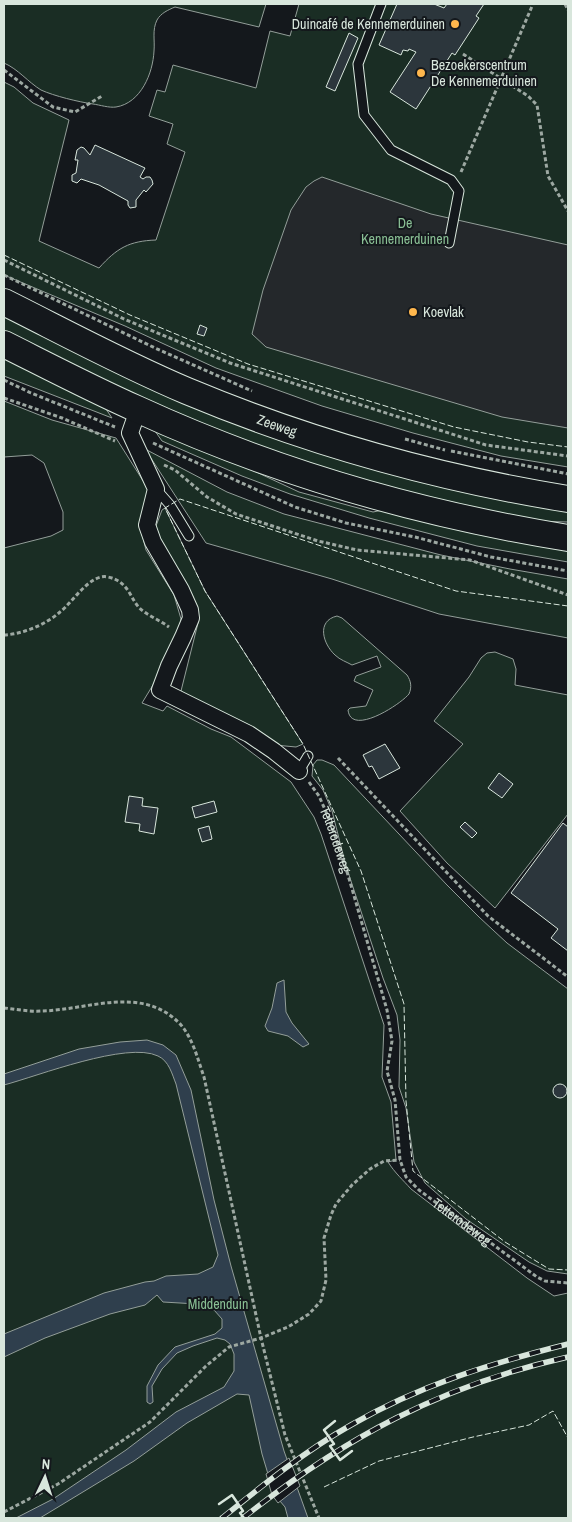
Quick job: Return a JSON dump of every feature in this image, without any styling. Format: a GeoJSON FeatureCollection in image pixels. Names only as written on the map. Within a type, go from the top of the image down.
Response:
{"type":"FeatureCollection","features":[{"type":"Feature","properties":{"kind":"main road","name":"Zeeweg"},"geometry":{"type":"LineString","coordinates":[[4,302],[96,349],[187,391],[300,434],[391,460],[509,490],[568,499]]}},
{"type":"Feature","properties":{"kind":"main road"},"geometry":{"type":"LineString","coordinates":[[4,344],[134,421],[241,452],[367,494],[490,524],[568,538]]}},
{"type":"Feature","properties":{"kind":"street"},"geometry":{"type":"LineString","coordinates":[[134,421],[138,452],[156,489],[147,525],[153,542],[188,603],[190,618],[160,690],[249,734],[299,771]]}},
{"type":"Feature","properties":{"kind":"lane"},"geometry":{"type":"LineString","coordinates":[[381,4],[358,64],[364,115],[391,150],[451,180],[459,191],[449,243]]}},
{"type":"Feature","properties":{"kind":"lane"},"geometry":{"type":"LineString","coordinates":[[156,489],[170,505],[189,536]]}},
{"type":"Feature","properties":{"kind":"lane"},"geometry":{"type":"LineString","coordinates":[[299,771],[308,756]]}},
{"type":"Feature","properties":{"kind":"path"},"geometry":{"type":"LineString","coordinates":[[451,180],[462,171],[532,4]]}},
{"type":"Feature","properties":{"kind":"path"},"geometry":{"type":"LineString","coordinates":[[565,4],[568,10]]}},
{"type":"Feature","properties":{"kind":"path"},"geometry":{"type":"LineString","coordinates":[[463,54],[528,96],[537,105],[548,176],[568,211]]}},
{"type":"Feature","properties":{"kind":"path"},"geometry":{"type":"LineString","coordinates":[[4,70],[53,107],[75,112],[102,96]]}},
{"type":"Feature","properties":{"kind":"path"},"geometry":{"type":"LineString","coordinates":[[4,260],[124,318],[230,363],[486,445],[568,456]]}},
{"type":"Feature","properties":{"kind":"path"},"geometry":{"type":"LineString","coordinates":[[4,275],[155,348],[253,391]]}},
{"type":"Feature","properties":{"kind":"path"},"geometry":{"type":"LineString","coordinates":[[4,380],[31,393],[134,421],[295,507],[346,523],[415,537],[491,557],[568,571]]}},
{"type":"Feature","properties":{"kind":"path"},"geometry":{"type":"LineString","coordinates":[[4,398],[62,418],[175,470],[207,497],[236,514],[311,539],[357,550],[470,560],[568,595]]}},
{"type":"Feature","properties":{"kind":"path"},"geometry":{"type":"LineString","coordinates":[[396,438],[450,451],[568,474]]}},
{"type":"Feature","properties":{"kind":"path"},"geometry":{"type":"LineString","coordinates":[[4,636],[41,624],[60,613],[90,582],[99,577],[108,577],[125,586],[141,610],[183,637]]}},
{"type":"Feature","properties":{"kind":"path"},"geometry":{"type":"LineString","coordinates":[[338,758],[488,916],[568,977]]}},
{"type":"Feature","properties":{"kind":"path","name":"Tetterodeweg"},"geometry":{"type":"LineString","coordinates":[[299,771],[311,783],[330,821],[388,1010],[392,1041],[387,1071],[395,1100],[400,1160],[406,1177],[419,1190],[536,1277],[545,1281],[568,1283]]}},
{"type":"Feature","properties":{"kind":"path"},"geometry":{"type":"LineString","coordinates":[[4,1008],[42,1011],[132,1001],[161,1010],[181,1025],[194,1046],[204,1077],[261,1338],[285,1435],[319,1518]]}},
{"type":"Feature","properties":{"kind":"path"},"geometry":{"type":"LineString","coordinates":[[4,1512],[58,1484],[150,1422],[206,1366],[229,1347],[261,1338],[299,1321],[309,1314],[320,1301],[326,1280],[324,1238],[330,1215],[336,1204],[352,1185],[370,1169],[384,1161],[400,1160]]}},
{"type":"Feature","properties":{"kind":"green space"},"geometry":{"type":"Polygon","coordinates":[[[4,4],[266,4],[259,27],[175,7],[165,12],[155,24],[153,60],[144,86],[132,100],[113,107],[59,97],[41,90],[4,63],[4,4]]]}},
{"type":"Feature","properties":{"kind":"green space","name":"De Kennemerduinen"},"geometry":{"type":"Polygon","coordinates":[[[299,4],[568,4],[568,467],[501,456],[413,433],[322,406],[216,368],[125,326],[4,275],[4,82],[14,87],[33,103],[69,120],[39,241],[99,268],[112,255],[124,247],[138,242],[156,240],[185,152],[167,144],[173,124],[149,116],[157,90],[165,92],[173,65],[256,88],[270,31],[290,36],[299,4]]]}},
{"type":"Feature","properties":{"kind":"green space"},"geometry":{"type":"Polygon","coordinates":[[[4,313],[226,418],[568,508],[568,522],[530,521],[413,497],[227,436],[4,335],[4,313]]]}},
{"type":"Feature","properties":{"kind":"green space"},"geometry":{"type":"Polygon","coordinates":[[[4,358],[106,409],[112,418],[4,376],[4,358]]]}},
{"type":"Feature","properties":{"kind":"green space","name":"Middenduin"},"geometry":{"type":"Polygon","coordinates":[[[4,401],[52,420],[116,438],[152,495],[141,530],[146,550],[174,595],[181,619],[178,636],[167,662],[142,703],[163,711],[167,706],[211,729],[231,737],[291,782],[314,817],[384,1025],[382,1077],[391,1102],[396,1160],[388,1162],[411,1189],[527,1278],[554,1296],[568,1293],[568,1518],[4,1518],[4,548],[51,536],[63,530],[63,512],[44,463],[32,455],[4,457],[4,401]]]}},
{"type":"Feature","properties":{"kind":"green space"},"geometry":{"type":"Polygon","coordinates":[[[155,431],[209,450],[299,492],[373,512],[388,509],[568,546],[568,562],[477,546],[369,518],[290,494],[242,476],[162,441],[155,431]]]}},
{"type":"Feature","properties":{"kind":"green space"},"geometry":{"type":"Polygon","coordinates":[[[145,449],[227,492],[284,514],[441,555],[568,579],[568,638],[439,614],[332,579],[206,543],[145,449]]]}},
{"type":"Feature","properties":{"kind":"green space"},"geometry":{"type":"Polygon","coordinates":[[[165,508],[205,591],[303,744],[296,747],[275,745],[180,695],[198,623],[196,606],[159,543],[156,526],[162,510],[165,508]]]}},
{"type":"Feature","properties":{"kind":"green space"},"geometry":{"type":"Polygon","coordinates":[[[337,616],[342,618],[407,675],[410,682],[409,694],[397,705],[377,716],[358,720],[351,717],[348,710],[350,708],[366,706],[373,690],[354,681],[356,676],[381,667],[377,656],[352,665],[335,655],[327,645],[324,628],[330,619],[337,616]]]}},
{"type":"Feature","properties":{"kind":"green space"},"geometry":{"type":"Polygon","coordinates":[[[495,652],[513,659],[516,669],[515,685],[568,695],[568,814],[495,908],[447,863],[400,811],[463,744],[434,721],[469,677],[481,658],[487,653],[495,652]]]}},
{"type":"Feature","properties":{"kind":"green space"},"geometry":{"type":"Polygon","coordinates":[[[317,760],[334,765],[479,917],[507,943],[568,989],[568,1274],[547,1271],[529,1262],[466,1219],[425,1183],[414,1162],[406,1108],[399,1087],[400,1040],[397,1015],[346,866],[332,811],[323,790],[312,776],[313,765],[317,760]]]}},
{"type":"Feature","properties":{"kind":"shaded area","name":"Koevlak"},"geometry":{"type":"Polygon","coordinates":[[[322,177],[431,214],[568,245],[568,428],[502,417],[266,347],[252,334],[263,290],[291,210],[306,187],[322,177]]]}},
{"type":"Feature","properties":{"kind":"water"},"geometry":{"type":"Polygon","coordinates":[[[284,980],[286,1012],[292,1023],[309,1044],[303,1047],[288,1036],[268,1031],[265,1026],[272,1008],[277,983],[284,980]]]}},
{"type":"Feature","properties":{"kind":"water"},"geometry":{"type":"Polygon","coordinates":[[[147,1040],[163,1045],[176,1055],[191,1090],[214,1200],[231,1266],[284,1451],[308,1518],[288,1518],[285,1507],[274,1494],[262,1454],[249,1395],[237,1394],[187,1423],[134,1461],[40,1518],[16,1518],[53,1499],[126,1450],[176,1412],[224,1387],[234,1371],[234,1354],[230,1344],[225,1340],[217,1338],[193,1346],[177,1353],[162,1369],[152,1386],[153,1402],[150,1404],[147,1402],[147,1386],[158,1365],[175,1347],[215,1334],[222,1328],[222,1319],[214,1310],[197,1304],[163,1302],[157,1295],[145,1305],[110,1314],[45,1338],[4,1357],[4,1334],[104,1293],[154,1281],[166,1276],[198,1274],[213,1267],[218,1255],[176,1084],[170,1068],[162,1058],[144,1053],[105,1056],[4,1085],[4,1074],[79,1049],[120,1042],[147,1040]]]}},
{"type":"Feature","properties":{"kind":"pier"},"geometry":{"type":"Polygon","coordinates":[[[289,1458],[300,1486],[278,1503],[272,1495],[266,1474],[289,1458]]]}},
{"type":"Feature","properties":{"kind":"building","name":"Bezoekerscentrum De Kennemerduinen"},"geometry":{"type":"Polygon","coordinates":[[[397,4],[434,4],[444,8],[447,4],[484,4],[476,16],[479,18],[455,55],[452,53],[416,109],[390,92],[416,52],[409,49],[408,51],[403,50],[401,55],[379,45],[397,4]]]}},
{"type":"Feature","properties":{"kind":"building"},"geometry":{"type":"Polygon","coordinates":[[[349,33],[358,38],[335,91],[326,87],[349,33]]]}},
{"type":"Feature","properties":{"kind":"building"},"geometry":{"type":"Polygon","coordinates":[[[95,145],[145,168],[140,177],[143,179],[150,177],[153,184],[146,192],[144,190],[136,200],[136,207],[130,208],[128,201],[99,185],[81,179],[77,183],[72,181],[72,175],[76,173],[78,160],[75,160],[77,150],[81,147],[84,148],[90,155],[95,145]]]}},
{"type":"Feature","properties":{"kind":"building"},"geometry":{"type":"Polygon","coordinates":[[[200,325],[207,328],[204,336],[197,334],[200,325]]]}},
{"type":"Feature","properties":{"kind":"building"},"geometry":{"type":"Polygon","coordinates":[[[385,744],[400,768],[379,779],[372,766],[369,767],[363,755],[385,744]]]}},
{"type":"Feature","properties":{"kind":"building"},"geometry":{"type":"Polygon","coordinates":[[[499,773],[513,784],[502,798],[488,788],[499,773]]]}},
{"type":"Feature","properties":{"kind":"building"},"geometry":{"type":"Polygon","coordinates":[[[129,796],[143,798],[142,806],[158,808],[154,834],[139,831],[140,824],[125,822],[129,796]]]}},
{"type":"Feature","properties":{"kind":"building"},"geometry":{"type":"Polygon","coordinates":[[[214,801],[217,812],[195,818],[192,807],[214,801]]]}},
{"type":"Feature","properties":{"kind":"building"},"geometry":{"type":"Polygon","coordinates":[[[465,822],[477,833],[472,838],[460,827],[465,822]]]}},
{"type":"Feature","properties":{"kind":"building"},"geometry":{"type":"Polygon","coordinates":[[[563,823],[568,827],[568,951],[551,938],[558,929],[511,893],[563,823]]]}},
{"type":"Feature","properties":{"kind":"building"},"geometry":{"type":"Polygon","coordinates":[[[209,826],[212,839],[202,842],[198,829],[209,826]]]}},
{"type":"Feature","properties":{"kind":"building"},"geometry":{"type":"Polygon","coordinates":[[[557,1084],[563,1084],[567,1091],[563,1098],[557,1098],[553,1094],[553,1088],[557,1084]]]}},
{"type":"Feature","properties":{"kind":"railway"},"geometry":{"type":"LineString","coordinates":[[222,1518],[301,1457],[334,1435],[377,1411],[403,1398],[484,1367],[568,1344]]}},
{"type":"Feature","properties":{"kind":"railway"},"geometry":{"type":"LineString","coordinates":[[243,1518],[319,1463],[357,1439],[396,1418],[436,1399],[478,1383],[568,1357]]}},
{"type":"Feature","properties":{"kind":"fence"},"geometry":{"type":"LineString","coordinates":[[4,255],[130,315],[248,364],[454,427],[528,442],[568,447]]}},
{"type":"Feature","properties":{"kind":"fence"},"geometry":{"type":"LineString","coordinates":[[568,606],[456,591],[180,499],[165,508],[205,591],[303,744],[361,871],[404,1004],[406,1101],[413,1171],[505,1242],[549,1269],[568,1270]]}},
{"type":"Feature","properties":{"kind":"fence"},"geometry":{"type":"LineString","coordinates":[[324,1487],[379,1461],[529,1425],[553,1411],[568,1438]]}},
{"type":"Feature","properties":{"kind":"wall"},"geometry":{"type":"LineString","coordinates":[[335,1421],[324,1430],[334,1444],[330,1446],[340,1460],[352,1451]]}},
{"type":"Feature","properties":{"kind":"wall"},"geometry":{"type":"LineString","coordinates":[[219,1504],[232,1495],[243,1511],[240,1513],[244,1518]]}},
{"type":"Feature","properties":{"kind":"place","name":"Duincafé de Kennemerduinen"},"geometry":{"type":"Point","coordinates":[455,24]}},
{"type":"Feature","properties":{"kind":"place","name":"Bezoekerscentrum De Kennemerduinen"},"geometry":{"type":"Point","coordinates":[421,73]}},
{"type":"Feature","properties":{"kind":"place","name":"Koevlak"},"geometry":{"type":"Point","coordinates":[413,312]}}]}
